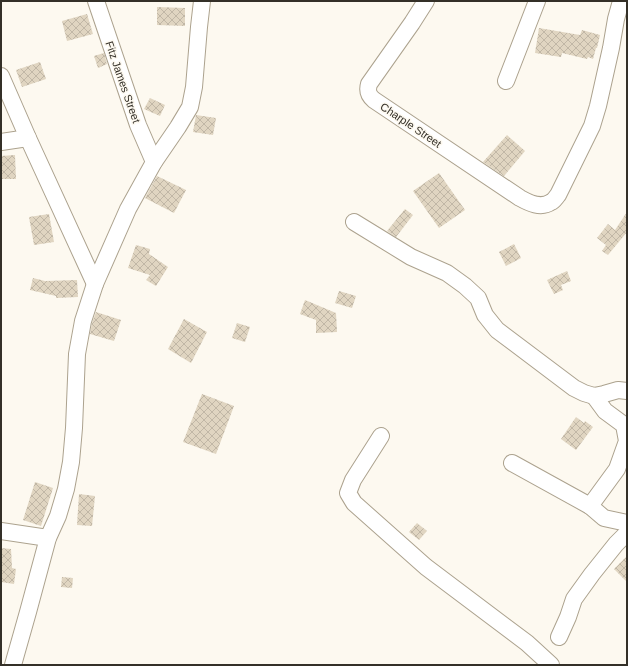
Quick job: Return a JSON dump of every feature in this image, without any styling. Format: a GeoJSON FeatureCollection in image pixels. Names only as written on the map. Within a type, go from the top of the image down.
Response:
{"type":"FeatureCollection","features":[{"type":"Feature","properties":{"kind":"street","name":"Fitz James Street"},"geometry":{"type":"LineString","coordinates":[[96,1],[138,125],[154,162]]}},
{"type":"Feature","properties":{"kind":"street"},"geometry":{"type":"LineString","coordinates":[[13,665],[48,538],[58,516],[66,490],[71,462],[74,428],[77,354],[83,321],[95,284],[128,209],[154,162],[190,107],[194,87],[202,1]]}},
{"type":"Feature","properties":{"kind":"street","name":"Charple Street"},"geometry":{"type":"LineString","coordinates":[[426,1],[369,84],[367,90],[370,96],[381,105],[520,198],[532,204],[544,205],[552,202],[558,195],[592,126],[598,106],[621,1]]}},
{"type":"Feature","properties":{"kind":"street"},"geometry":{"type":"LineString","coordinates":[[506,81],[537,1]]}},
{"type":"Feature","properties":{"kind":"street"},"geometry":{"type":"LineString","coordinates":[[1,76],[95,284]]}},
{"type":"Feature","properties":{"kind":"street"},"geometry":{"type":"LineString","coordinates":[[1,142],[28,138]]}},
{"type":"Feature","properties":{"kind":"street"},"geometry":{"type":"LineString","coordinates":[[354,222],[412,257],[447,273],[465,286],[478,298],[485,315],[497,330],[574,388],[594,396],[618,390],[627,391]]}},
{"type":"Feature","properties":{"kind":"street"},"geometry":{"type":"LineString","coordinates":[[590,506],[617,469],[627,440],[624,425],[605,412],[594,396]]}},
{"type":"Feature","properties":{"kind":"street"},"geometry":{"type":"LineString","coordinates":[[381,436],[353,480],[348,493],[354,503],[426,567],[527,644],[551,665]]}},
{"type":"Feature","properties":{"kind":"street"},"geometry":{"type":"LineString","coordinates":[[512,463],[590,506],[604,518],[627,523]]}},
{"type":"Feature","properties":{"kind":"street"},"geometry":{"type":"LineString","coordinates":[[1,531],[48,538]]}},
{"type":"Feature","properties":{"kind":"street"},"geometry":{"type":"LineString","coordinates":[[559,637],[574,599],[616,544],[627,533]]}},
{"type":"Feature","properties":{"kind":"building"},"geometry":{"type":"Polygon","coordinates":[[[157,7],[185,8],[185,26],[157,25],[157,7]]]}},
{"type":"Feature","properties":{"kind":"building"},"geometry":{"type":"Polygon","coordinates":[[[87,14],[93,34],[67,41],[62,21],[87,14]]]}},
{"type":"Feature","properties":{"kind":"building"},"geometry":{"type":"Polygon","coordinates":[[[539,28],[580,35],[582,30],[600,35],[593,59],[562,53],[561,57],[535,53],[539,28]]]}},
{"type":"Feature","properties":{"kind":"building"},"geometry":{"type":"Polygon","coordinates":[[[104,53],[107,64],[98,68],[94,56],[104,53]]]}},
{"type":"Feature","properties":{"kind":"building"},"geometry":{"type":"Polygon","coordinates":[[[40,62],[46,79],[22,87],[16,70],[40,62]]]}},
{"type":"Feature","properties":{"kind":"building"},"geometry":{"type":"Polygon","coordinates":[[[150,98],[165,105],[160,116],[144,109],[150,98]]]}},
{"type":"Feature","properties":{"kind":"building"},"geometry":{"type":"Polygon","coordinates":[[[196,115],[216,118],[213,135],[193,132],[196,115]]]}},
{"type":"Feature","properties":{"kind":"building"},"geometry":{"type":"Polygon","coordinates":[[[507,135],[525,151],[504,176],[483,162],[507,135]]]}},
{"type":"Feature","properties":{"kind":"building"},"geometry":{"type":"Polygon","coordinates":[[[15,155],[16,179],[1,179],[1,156],[15,155]]]}},
{"type":"Feature","properties":{"kind":"building"},"geometry":{"type":"Polygon","coordinates":[[[439,173],[465,210],[439,228],[413,191],[439,173]]]}},
{"type":"Feature","properties":{"kind":"building"},"geometry":{"type":"Polygon","coordinates":[[[157,176],[186,190],[174,213],[145,198],[157,176]]]}},
{"type":"Feature","properties":{"kind":"building"},"geometry":{"type":"Polygon","coordinates":[[[405,209],[413,215],[396,237],[387,231],[405,209]]]}},
{"type":"Feature","properties":{"kind":"building"},"geometry":{"type":"Polygon","coordinates":[[[627,212],[627,232],[608,255],[602,251],[606,245],[597,238],[608,224],[615,230],[627,212]]]}},
{"type":"Feature","properties":{"kind":"building"},"geometry":{"type":"Polygon","coordinates":[[[49,214],[54,242],[34,245],[29,217],[49,214]]]}},
{"type":"Feature","properties":{"kind":"building"},"geometry":{"type":"Polygon","coordinates":[[[514,244],[521,258],[506,266],[499,252],[514,244]]]}},
{"type":"Feature","properties":{"kind":"building"},"geometry":{"type":"Polygon","coordinates":[[[136,245],[150,249],[149,254],[168,267],[156,286],[146,280],[150,275],[128,268],[136,245]]]}},
{"type":"Feature","properties":{"kind":"building"},"geometry":{"type":"Polygon","coordinates":[[[567,271],[571,281],[561,285],[563,290],[554,294],[547,280],[567,271]]]}},
{"type":"Feature","properties":{"kind":"building"},"geometry":{"type":"Polygon","coordinates":[[[33,278],[45,281],[77,280],[78,297],[56,298],[56,296],[30,290],[33,278]]]}},
{"type":"Feature","properties":{"kind":"building"},"geometry":{"type":"Polygon","coordinates":[[[339,291],[356,296],[352,308],[335,303],[339,291]]]}},
{"type":"Feature","properties":{"kind":"building"},"geometry":{"type":"Polygon","coordinates":[[[305,300],[336,313],[337,332],[316,333],[316,320],[300,314],[305,300]]]}},
{"type":"Feature","properties":{"kind":"building"},"geometry":{"type":"Polygon","coordinates":[[[96,312],[121,320],[114,341],[90,334],[96,312]]]}},
{"type":"Feature","properties":{"kind":"building"},"geometry":{"type":"Polygon","coordinates":[[[184,319],[207,332],[191,363],[168,349],[184,319]]]}},
{"type":"Feature","properties":{"kind":"building"},"geometry":{"type":"Polygon","coordinates":[[[237,323],[250,327],[245,342],[232,338],[237,323]]]}},
{"type":"Feature","properties":{"kind":"building"},"geometry":{"type":"Polygon","coordinates":[[[202,394],[234,406],[216,454],[183,442],[202,394]]]}},
{"type":"Feature","properties":{"kind":"building"},"geometry":{"type":"Polygon","coordinates":[[[576,417],[593,427],[576,450],[561,439],[576,417]]]}},
{"type":"Feature","properties":{"kind":"building"},"geometry":{"type":"Polygon","coordinates":[[[35,482],[53,488],[41,526],[23,520],[35,482]]]}},
{"type":"Feature","properties":{"kind":"building"},"geometry":{"type":"Polygon","coordinates":[[[79,494],[95,496],[92,526],[77,525],[79,494]]]}},
{"type":"Feature","properties":{"kind":"building"},"geometry":{"type":"Polygon","coordinates":[[[417,523],[427,531],[419,540],[409,532],[417,523]]]}},
{"type":"Feature","properties":{"kind":"building"},"geometry":{"type":"Polygon","coordinates":[[[1,548],[11,549],[12,568],[16,569],[14,584],[1,582],[1,548]]]}},
{"type":"Feature","properties":{"kind":"building"},"geometry":{"type":"Polygon","coordinates":[[[627,556],[627,582],[614,569],[627,556]]]}},
{"type":"Feature","properties":{"kind":"building"},"geometry":{"type":"Polygon","coordinates":[[[62,577],[73,578],[72,588],[61,587],[62,577]]]}}]}
